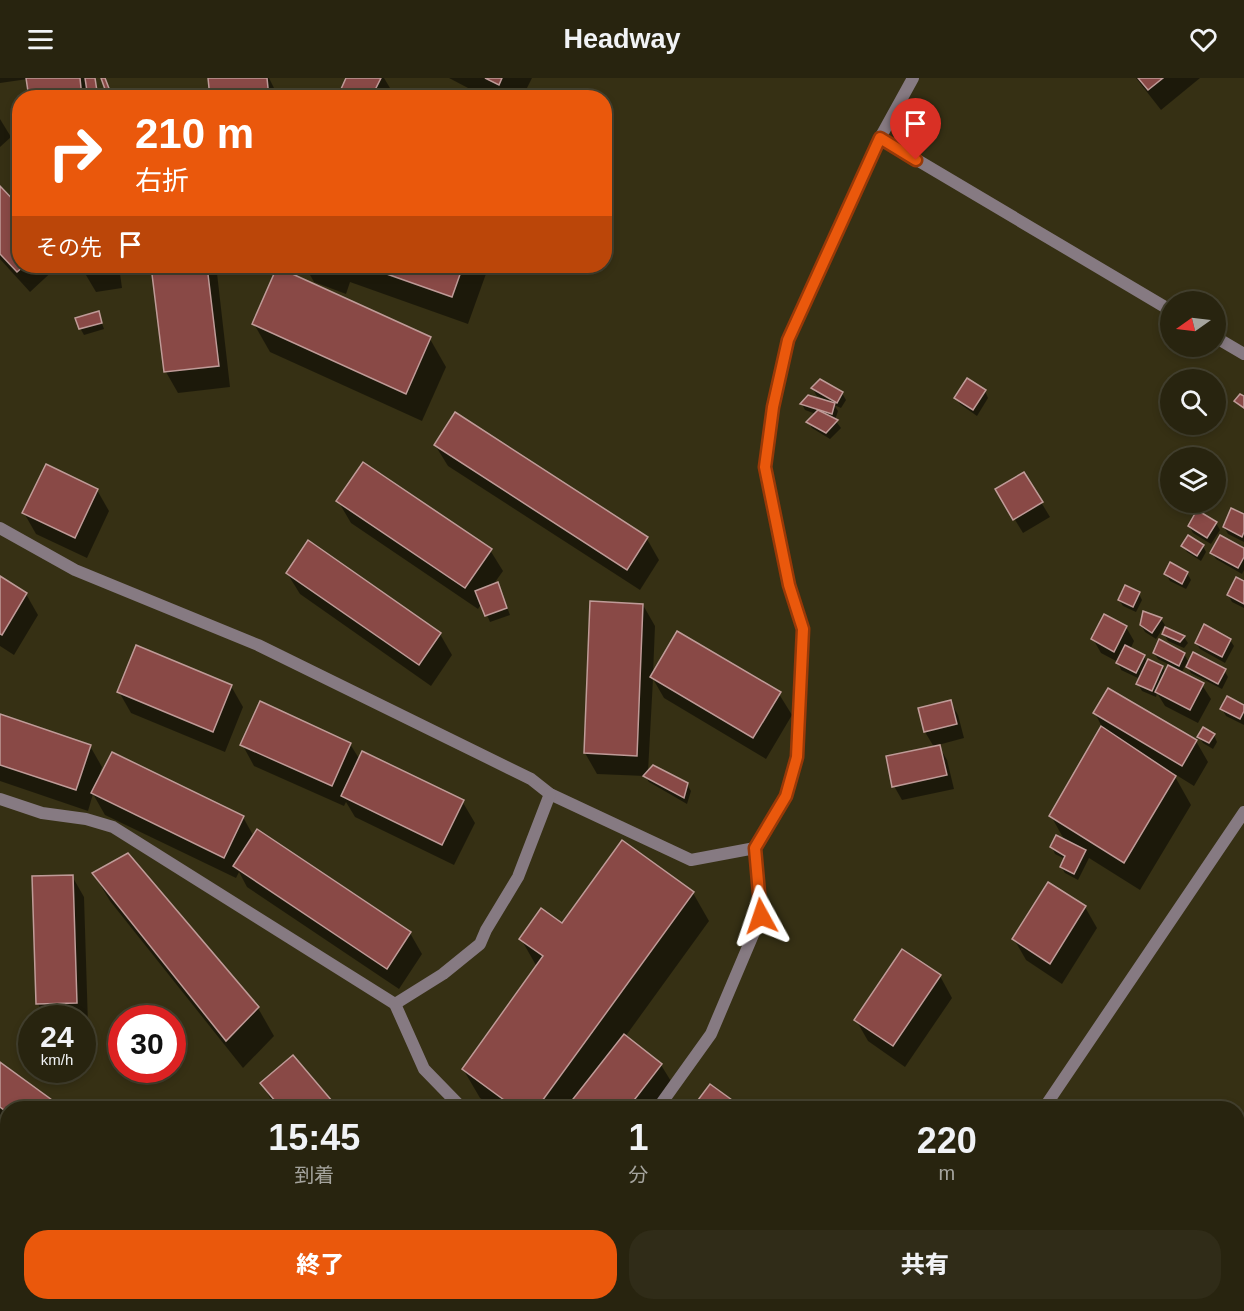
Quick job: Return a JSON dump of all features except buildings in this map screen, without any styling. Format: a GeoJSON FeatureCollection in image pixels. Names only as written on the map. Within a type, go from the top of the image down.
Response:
{"type":"FeatureCollection","features":[{"type":"Feature","properties":{"kind":"street"},"geometry":{"type":"LineString","coordinates":[[663,1101],[711,1034],[761,916],[755,848],[786,796],[797,757],[803,629],[789,585],[765,467],[773,407],[788,340],[880,138],[913,78]]}},
{"type":"Feature","properties":{"kind":"street"},"geometry":{"type":"LineString","coordinates":[[880,138],[1160,304]]}},
{"type":"Feature","properties":{"kind":"street"},"geometry":{"type":"LineString","coordinates":[[1226,343],[1244,354]]}},
{"type":"Feature","properties":{"kind":"street"},"geometry":{"type":"LineString","coordinates":[[0,528],[75,570],[258,645],[531,778],[550,794],[691,860],[755,848]]}},
{"type":"Feature","properties":{"kind":"street"},"geometry":{"type":"LineString","coordinates":[[395,1004],[443,974],[480,944],[518,877],[550,794]]}},
{"type":"Feature","properties":{"kind":"street"},"geometry":{"type":"LineString","coordinates":[[0,799],[42,813],[86,819],[113,827],[395,1004],[424,1069],[455,1101]]}},
{"type":"Feature","properties":{"kind":"street"},"geometry":{"type":"LineString","coordinates":[[1049,1101],[1244,812]]}},
{"type":"Feature","properties":{"kind":"route"},"geometry":{"type":"LineString","coordinates":[[761,916],[755,848],[786,796],[797,757],[803,629],[789,585],[765,467],[773,407],[788,340],[880,138],[916,160]]}}]}
